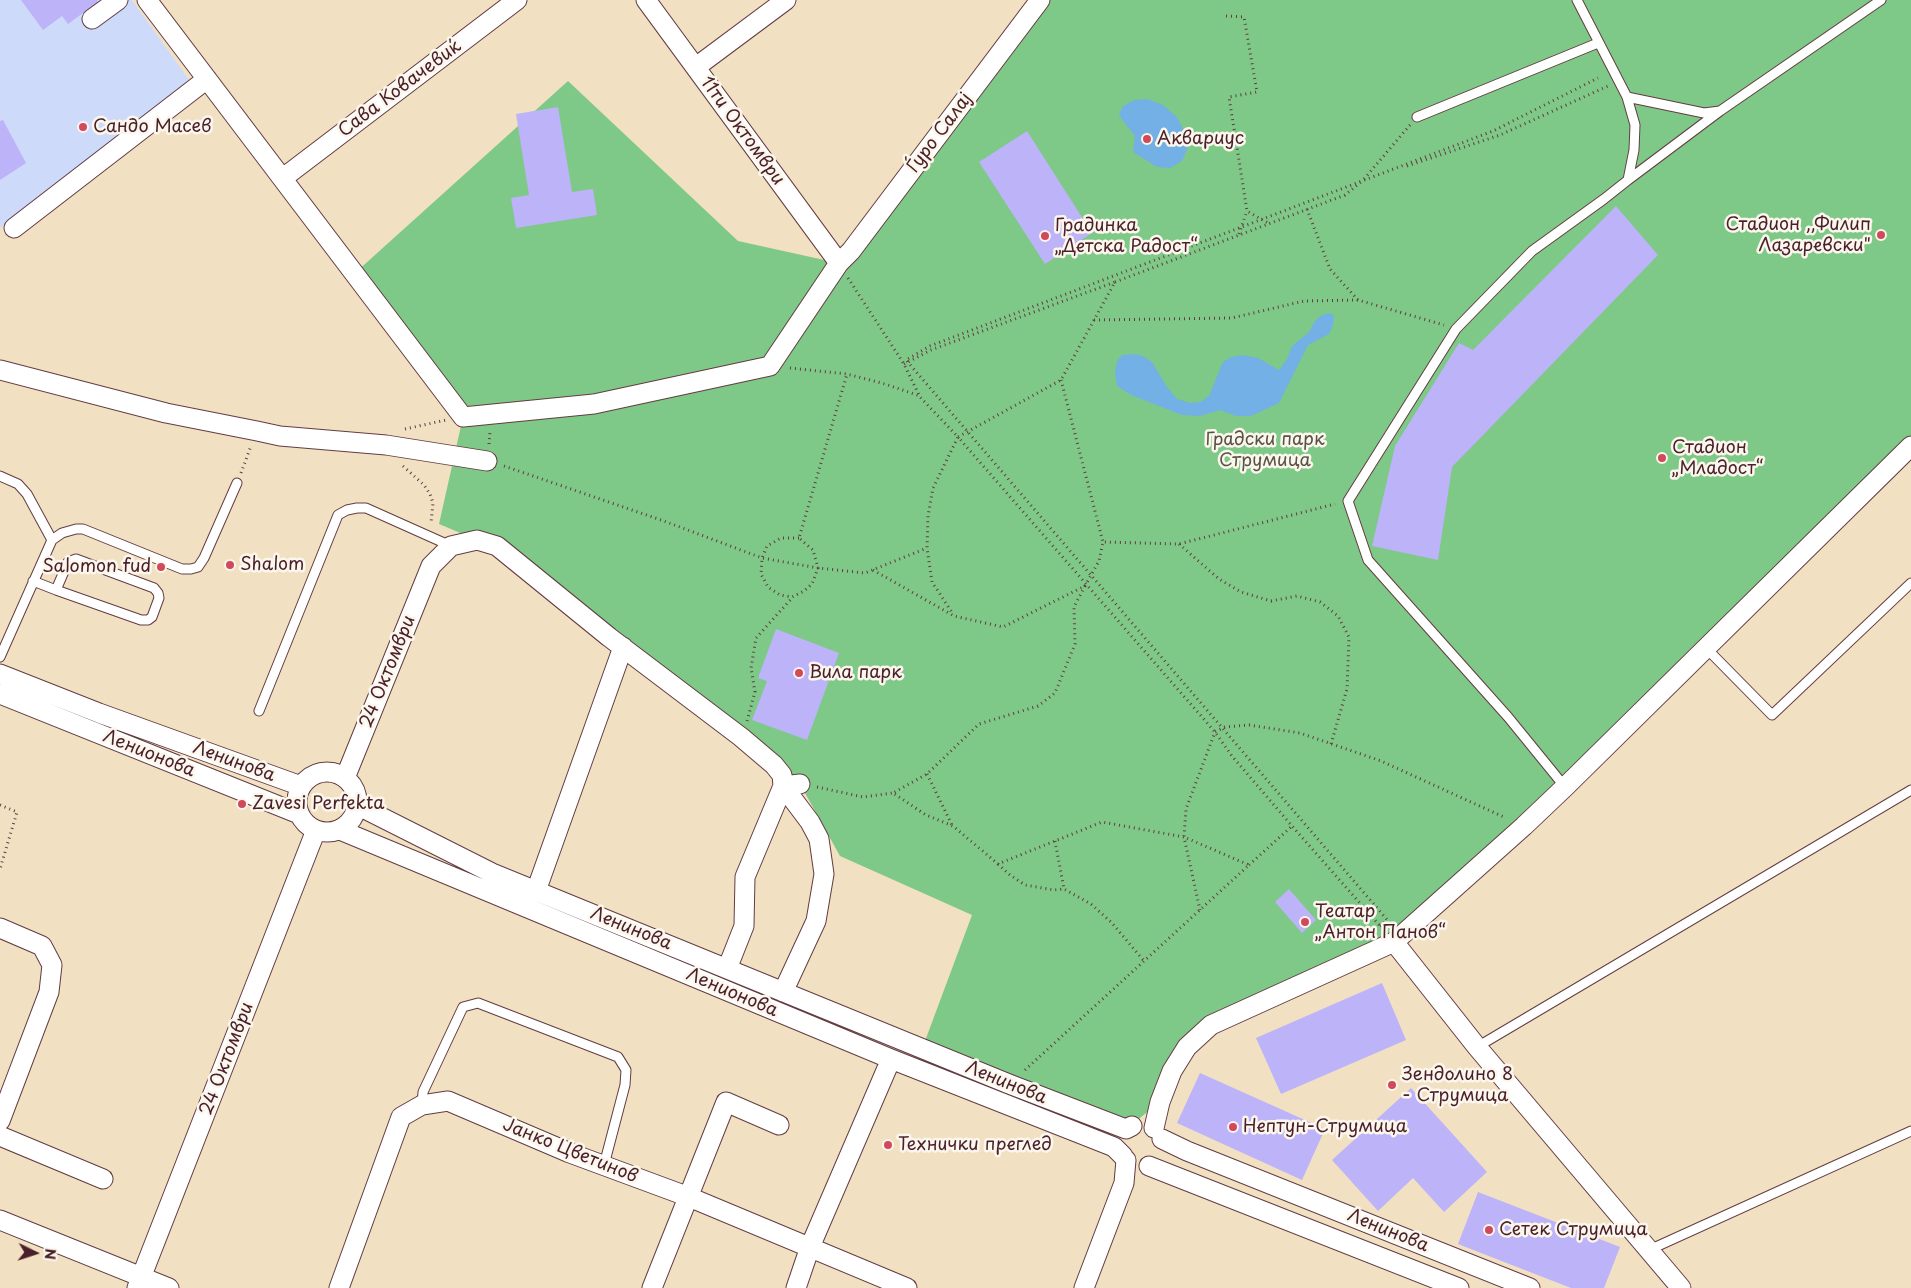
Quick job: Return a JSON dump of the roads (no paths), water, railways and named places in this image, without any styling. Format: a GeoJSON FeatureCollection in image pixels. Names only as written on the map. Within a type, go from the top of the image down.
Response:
{"type":"FeatureCollection","features":[{"type":"Feature","properties":{"kind":"street"},"geometry":{"type":"LineString","coordinates":[[92,19],[118,0]]}},
{"type":"Feature","properties":{"kind":"street","name":"Сава Ковачевиќ"},"geometry":{"type":"LineString","coordinates":[[283,178],[517,0]]}},
{"type":"Feature","properties":{"kind":"street","name":"11ти Октомври"},"geometry":{"type":"LineString","coordinates":[[646,0],[838,263]]}},
{"type":"Feature","properties":{"kind":"street"},"geometry":{"type":"LineString","coordinates":[[696,67],[786,0]]}},
{"type":"Feature","properties":{"kind":"street","name":"Ѓуро Салај"},"geometry":{"type":"LineString","coordinates":[[283,178],[463,417],[594,404],[770,366],[838,263],[851,252],[1040,0]]}},
{"type":"Feature","properties":{"kind":"street"},"geometry":{"type":"LineString","coordinates":[[156,3],[207,79],[283,178]]}},
{"type":"Feature","properties":{"kind":"street"},"geometry":{"type":"LineString","coordinates":[[14,228],[207,79]]}},
{"type":"Feature","properties":{"kind":"street"},"geometry":{"type":"LineString","coordinates":[[0,370],[166,413],[257,432],[386,445],[487,461]]}},
{"type":"Feature","properties":{"kind":"street"},"geometry":{"type":"LineString","coordinates":[[1147,1129],[1172,1071],[1187,1047],[1211,1025],[1394,942],[1565,787],[1911,446]]}},
{"type":"Feature","properties":{"kind":"street"},"geometry":{"type":"LineString","coordinates":[[451,546],[477,540],[497,546],[623,647],[741,737],[774,765],[792,785],[819,839],[824,874],[816,921],[783,992]]}},
{"type":"Feature","properties":{"kind":"street","name":"24 Октомври"},"geometry":{"type":"LineString","coordinates":[[345,778],[431,566],[451,546]]}},
{"type":"Feature","properties":{"kind":"street"},"geometry":{"type":"LineString","coordinates":[[536,891],[623,647]]}},
{"type":"Feature","properties":{"kind":"street","name":"Ленинова"},"geometry":{"type":"LineString","coordinates":[[0,674],[99,713],[301,786]]}},
{"type":"Feature","properties":{"kind":"street","name":"Ленионова"},"geometry":{"type":"LineString","coordinates":[[0,694],[299,814]]}},
{"type":"Feature","properties":{"kind":"street"},"geometry":{"type":"LineString","coordinates":[[325,772],[336,773],[345,778],[354,790],[357,805],[354,815],[348,824],[340,830],[330,832],[316,830],[304,823],[296,805],[297,795],[307,779],[315,774],[325,772]]}},
{"type":"Feature","properties":{"kind":"street"},"geometry":{"type":"LineString","coordinates":[[726,968],[744,926],[745,877],[792,785]]}},
{"type":"Feature","properties":{"kind":"street","name":"Ленинова"},"geometry":{"type":"LineString","coordinates":[[357,805],[492,873],[1009,1084],[1126,1129],[1147,1129],[1187,1151],[1530,1288]]}},
{"type":"Feature","properties":{"kind":"street","name":"24 Октомври"},"geometry":{"type":"LineString","coordinates":[[139,1283],[316,830]]}},
{"type":"Feature","properties":{"kind":"street","name":"Ленионова"},"geometry":{"type":"LineString","coordinates":[[340,830],[890,1059],[1114,1147],[1135,1162]]}},
{"type":"Feature","properties":{"kind":"street"},"geometry":{"type":"LineString","coordinates":[[0,928],[42,946],[52,965],[50,992],[0,1121]]}},
{"type":"Feature","properties":{"kind":"street"},"geometry":{"type":"LineString","coordinates":[[1394,942],[1477,1047],[1680,1288]]}},
{"type":"Feature","properties":{"kind":"street"},"geometry":{"type":"LineString","coordinates":[[796,1288],[810,1247],[890,1059]]}},
{"type":"Feature","properties":{"kind":"street","name":"Јанко Цветинов"},"geometry":{"type":"LineString","coordinates":[[339,1288],[401,1117],[422,1105],[448,1101],[570,1153],[689,1197],[907,1288]]}},
{"type":"Feature","properties":{"kind":"street"},"geometry":{"type":"LineString","coordinates":[[652,1288],[726,1102],[779,1125]]}},
{"type":"Feature","properties":{"kind":"street"},"geometry":{"type":"LineString","coordinates":[[1147,1129],[1163,1145],[1160,1157],[1155,1163],[1135,1162],[1120,1147],[1121,1139],[1124,1134],[1147,1129]]}},
{"type":"Feature","properties":{"kind":"street"},"geometry":{"type":"LineString","coordinates":[[0,1136],[104,1179]]}},
{"type":"Feature","properties":{"kind":"street"},"geometry":{"type":"LineString","coordinates":[[1084,1288],[1124,1183],[1135,1162]]}},
{"type":"Feature","properties":{"kind":"street","name":"Ленинова"},"geometry":{"type":"LineString","coordinates":[[1135,1162],[1459,1288]]}},
{"type":"Feature","properties":{"kind":"street"},"geometry":{"type":"LineString","coordinates":[[0,1220],[139,1283],[169,1288]]}},
{"type":"Feature","properties":{"kind":"lane"},"geometry":{"type":"LineString","coordinates":[[1577,0],[1627,97],[1634,125],[1634,150],[1628,180]]}},
{"type":"Feature","properties":{"kind":"lane"},"geometry":{"type":"LineString","coordinates":[[1565,787],[1508,717],[1368,560],[1348,501],[1456,329],[1532,251],[1604,199],[1720,110],[1881,0]]}},
{"type":"Feature","properties":{"kind":"lane"},"geometry":{"type":"LineString","coordinates":[[1416,117],[1598,43]]}},
{"type":"Feature","properties":{"kind":"lane"},"geometry":{"type":"LineString","coordinates":[[1627,97],[1704,112],[1720,110]]}},
{"type":"Feature","properties":{"kind":"lane"},"geometry":{"type":"LineString","coordinates":[[0,476],[18,484],[27,494],[52,540]]}},
{"type":"Feature","properties":{"kind":"lane"},"geometry":{"type":"LineString","coordinates":[[0,657],[52,540],[62,533],[83,529],[182,569],[198,567],[204,558],[237,482]]}},
{"type":"Feature","properties":{"kind":"lane"},"geometry":{"type":"LineString","coordinates":[[259,711],[338,515],[347,510],[366,508],[451,546]]}},
{"type":"Feature","properties":{"kind":"lane"},"geometry":{"type":"LineString","coordinates":[[34,581],[56,590],[141,620],[148,620],[152,617],[159,598],[154,588],[76,559],[68,562],[56,590]]}},
{"type":"Feature","properties":{"kind":"lane"},"geometry":{"type":"LineString","coordinates":[[1706,648],[1772,714],[1911,583]]}},
{"type":"Feature","properties":{"kind":"lane"},"geometry":{"type":"LineString","coordinates":[[1477,1047],[1911,790]]}},
{"type":"Feature","properties":{"kind":"lane"},"geometry":{"type":"LineString","coordinates":[[422,1105],[422,1092],[463,1007],[478,1003],[618,1057],[626,1070],[625,1086],[604,1165]]}},
{"type":"Feature","properties":{"kind":"lane"},"geometry":{"type":"LineString","coordinates":[[1649,1250],[1911,1131]]}},
{"type":"Feature","properties":{"kind":"water"},"geometry":{"type":"Polygon","coordinates":[[[1147,99],[1163,105],[1177,117],[1186,135],[1188,147],[1182,161],[1170,168],[1157,167],[1133,152],[1135,136],[1119,114],[1123,106],[1135,100],[1147,99]]]}},
{"type":"Feature","properties":{"kind":"water"},"geometry":{"type":"Polygon","coordinates":[[[1330,313],[1334,316],[1329,334],[1308,345],[1279,403],[1251,416],[1236,416],[1220,410],[1200,416],[1182,415],[1131,395],[1117,386],[1115,372],[1117,361],[1122,355],[1135,354],[1143,356],[1152,362],[1167,387],[1177,399],[1190,403],[1200,402],[1209,396],[1223,362],[1231,357],[1243,355],[1258,358],[1279,370],[1287,359],[1292,346],[1309,332],[1315,321],[1322,315],[1330,313]]]}},
{"type":"Feature","properties":{"kind":"place","name":"Сандо Масев"},"geometry":{"type":"Point","coordinates":[83,127]}},
{"type":"Feature","properties":{"kind":"place","name":"Аквариус"},"geometry":{"type":"Point","coordinates":[1147,139]}},
{"type":"Feature","properties":{"kind":"place","name":"Стадион ,,Филип Лазаревски\""},"geometry":{"type":"Point","coordinates":[1881,235]}},
{"type":"Feature","properties":{"kind":"place","name":"Градинка „Детска Радост“"},"geometry":{"type":"Point","coordinates":[1045,236]}},
{"type":"Feature","properties":{"kind":"place","name":"Стадион „Младост“"},"geometry":{"type":"Point","coordinates":[1662,458]}},
{"type":"Feature","properties":{"kind":"place","name":"Shalom"},"geometry":{"type":"Point","coordinates":[230,565]}},
{"type":"Feature","properties":{"kind":"place","name":"Salomon fud"},"geometry":{"type":"Point","coordinates":[161,567]}},
{"type":"Feature","properties":{"kind":"place","name":"Вила парк"},"geometry":{"type":"Point","coordinates":[799,673]}},
{"type":"Feature","properties":{"kind":"place","name":"Zavesi Perfekta"},"geometry":{"type":"Point","coordinates":[242,804]}},
{"type":"Feature","properties":{"kind":"place","name":"Театар „Антон Панов“"},"geometry":{"type":"Point","coordinates":[1305,922]}},
{"type":"Feature","properties":{"kind":"place","name":"Зендолино 8 - Струмица"},"geometry":{"type":"Point","coordinates":[1392,1085]}},
{"type":"Feature","properties":{"kind":"place","name":"Нептун-Струмица"},"geometry":{"type":"Point","coordinates":[1233,1127]}},
{"type":"Feature","properties":{"kind":"place","name":"Технички преглед"},"geometry":{"type":"Point","coordinates":[888,1145]}},
{"type":"Feature","properties":{"kind":"place","name":"Сетек Струмица"},"geometry":{"type":"Point","coordinates":[1489,1230]}},
{"type":"Feature","properties":{"kind":"park label","name":"Градски парк Струмица"},"geometry":{"type":"Point","coordinates":[1265,450]}}]}
